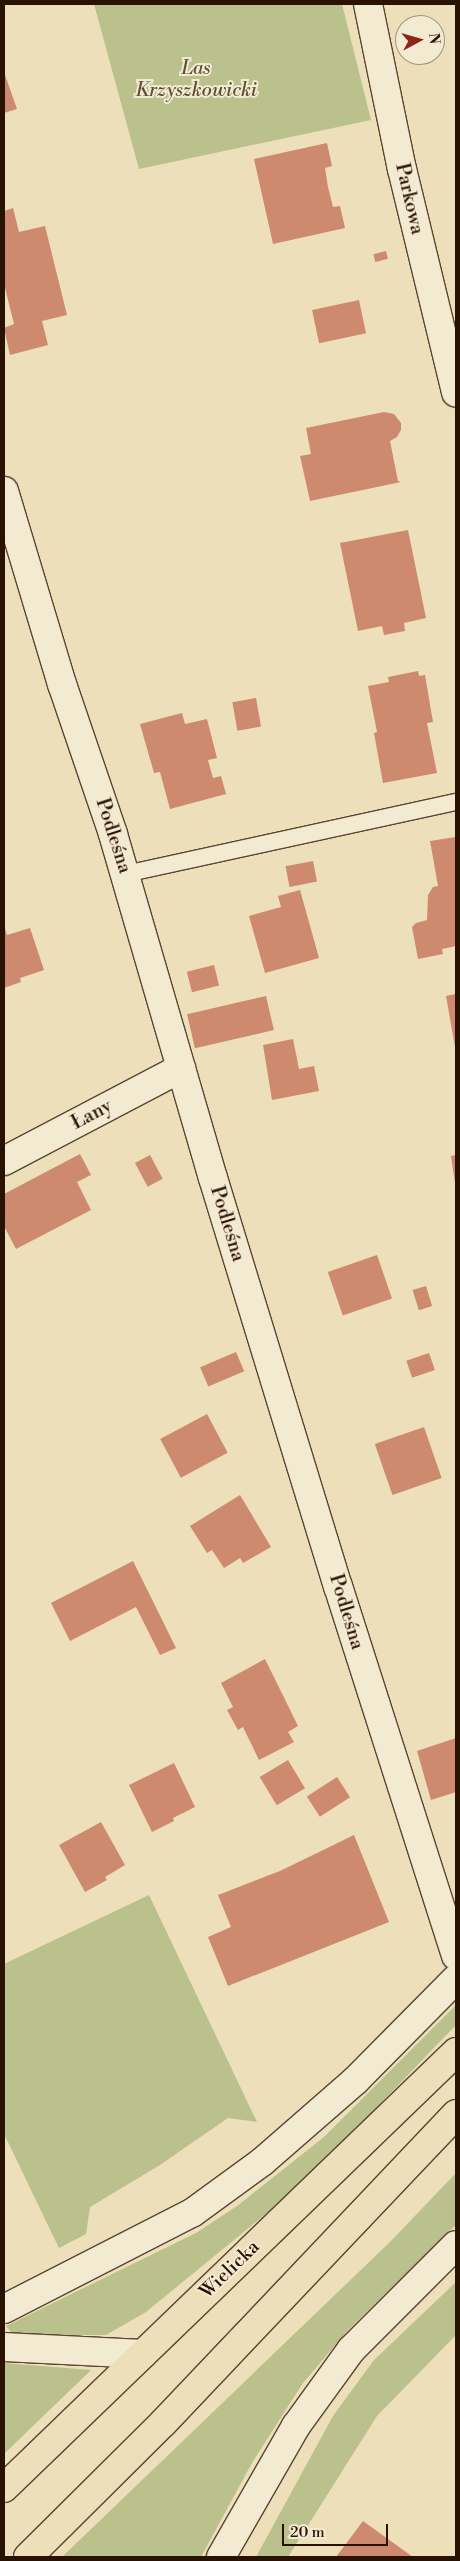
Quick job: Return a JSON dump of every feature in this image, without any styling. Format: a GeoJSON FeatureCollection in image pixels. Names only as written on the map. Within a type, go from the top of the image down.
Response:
{"type":"FeatureCollection","features":[{"type":"Feature","properties":{"kind":"main road","name":"Wielicka"},"geometry":{"type":"LineString","coordinates":[[4,2488],[456,2052]]}},
{"type":"Feature","properties":{"kind":"main road"},"geometry":{"type":"LineString","coordinates":[[28,2557],[163,2423],[456,2114]]}},
{"type":"Feature","properties":{"kind":"street","name":"Parkowa"},"geometry":{"type":"LineString","coordinates":[[368,4],[402,169],[456,392]]}},
{"type":"Feature","properties":{"kind":"street","name":"Podleśna"},"geometry":{"type":"LineString","coordinates":[[4,492],[62,684],[125,874],[181,1068],[338,1586],[456,1956]]}},
{"type":"Feature","properties":{"kind":"street","name":"Łany"},"geometry":{"type":"LineString","coordinates":[[4,1161],[181,1068]]}},
{"type":"Feature","properties":{"kind":"street"},"geometry":{"type":"LineString","coordinates":[[4,2309],[192,2213],[262,2162],[356,2080],[456,1979]]}},
{"type":"Feature","properties":{"kind":"street"},"geometry":{"type":"LineString","coordinates":[[221,2557],[296,2426],[351,2350],[456,2245]]}},
{"type":"Feature","properties":{"kind":"street"},"geometry":{"type":"LineString","coordinates":[[4,2347],[143,2354]]}},
{"type":"Feature","properties":{"kind":"lane"},"geometry":{"type":"LineString","coordinates":[[125,874],[456,802]]}},
{"type":"Feature","properties":{"kind":"green space","name":"Las Krzyszkowicki"},"geometry":{"type":"Polygon","coordinates":[[[94,4],[342,4],[371,120],[139,169],[94,4]]]}},
{"type":"Feature","properties":{"kind":"green space"},"geometry":{"type":"Polygon","coordinates":[[[149,1895],[257,2122],[228,2118],[160,2165],[90,2207],[86,2234],[59,2248],[4,2134],[4,1964],[149,1895]]]}},
{"type":"Feature","properties":{"kind":"green space"},"geometry":{"type":"Polygon","coordinates":[[[456,2005],[456,2025],[306,2181],[146,2312],[106,2335],[14,2335],[6,2326],[196,2233],[237,2206],[324,2137],[456,2005]]]}},
{"type":"Feature","properties":{"kind":"green space"},"geometry":{"type":"Polygon","coordinates":[[[456,2173],[456,2225],[349,2329],[303,2383],[252,2463],[201,2557],[62,2557],[390,2242],[456,2173]]]}},
{"type":"Feature","properties":{"kind":"green space"},"geometry":{"type":"Polygon","coordinates":[[[456,2282],[456,2335],[377,2416],[288,2557],[256,2557],[333,2416],[374,2360],[456,2282]]]}},
{"type":"Feature","properties":{"kind":"green space"},"geometry":{"type":"Polygon","coordinates":[[[4,2363],[91,2370],[4,2454],[4,2363]]]}},
{"type":"Feature","properties":{"kind":"building"},"geometry":{"type":"Polygon","coordinates":[[[4,72],[17,109],[4,113],[4,72]]]}},
{"type":"Feature","properties":{"kind":"building"},"geometry":{"type":"Polygon","coordinates":[[[327,143],[332,166],[325,168],[328,187],[333,207],[340,206],[345,228],[273,244],[254,159],[327,143]]]}},
{"type":"Feature","properties":{"kind":"building"},"geometry":{"type":"Polygon","coordinates":[[[13,208],[19,232],[45,226],[67,315],[42,321],[48,345],[10,355],[4,328],[14,324],[4,284],[4,211],[13,208]]]}},
{"type":"Feature","properties":{"kind":"building"},"geometry":{"type":"Polygon","coordinates":[[[386,251],[388,259],[375,262],[373,254],[386,251]]]}},
{"type":"Feature","properties":{"kind":"building"},"geometry":{"type":"Polygon","coordinates":[[[359,300],[366,333],[319,343],[312,310],[359,300]]]}},
{"type":"Feature","properties":{"kind":"building"},"geometry":{"type":"Polygon","coordinates":[[[384,412],[394,414],[401,423],[401,430],[397,437],[390,441],[398,481],[401,482],[310,501],[300,456],[311,454],[306,428],[384,412]]]}},
{"type":"Feature","properties":{"kind":"building"},"geometry":{"type":"Polygon","coordinates":[[[408,530],[426,618],[404,623],[405,631],[384,635],[382,626],[358,631],[340,543],[408,530]]]}},
{"type":"Feature","properties":{"kind":"building"},"geometry":{"type":"Polygon","coordinates":[[[418,671],[419,676],[425,675],[433,722],[427,723],[437,773],[383,783],[374,733],[377,732],[368,686],[389,682],[388,677],[418,671]]]}},
{"type":"Feature","properties":{"kind":"building"},"geometry":{"type":"Polygon","coordinates":[[[256,698],[261,727],[237,731],[232,702],[256,698]]]}},
{"type":"Feature","properties":{"kind":"building"},"geometry":{"type":"Polygon","coordinates":[[[182,713],[185,724],[207,719],[217,758],[208,760],[213,778],[221,776],[226,794],[170,809],[160,772],[154,773],[140,724],[182,713]]]}},
{"type":"Feature","properties":{"kind":"building"},"geometry":{"type":"Polygon","coordinates":[[[456,837],[456,946],[442,949],[443,954],[418,959],[412,927],[416,923],[427,920],[428,895],[433,887],[438,886],[430,841],[456,837]]]}},
{"type":"Feature","properties":{"kind":"building"},"geometry":{"type":"Polygon","coordinates":[[[313,861],[317,882],[290,887],[286,866],[313,861]]]}},
{"type":"Feature","properties":{"kind":"building"},"geometry":{"type":"Polygon","coordinates":[[[300,890],[319,958],[265,973],[249,916],[281,907],[278,896],[300,890]]]}},
{"type":"Feature","properties":{"kind":"building"},"geometry":{"type":"Polygon","coordinates":[[[4,925],[7,935],[30,928],[44,970],[20,978],[21,982],[4,988],[4,925]]]}},
{"type":"Feature","properties":{"kind":"building"},"geometry":{"type":"Polygon","coordinates":[[[214,965],[219,985],[192,992],[187,972],[214,965]]]}},
{"type":"Feature","properties":{"kind":"building"},"geometry":{"type":"Polygon","coordinates":[[[456,994],[456,1047],[455,1047],[446,996],[456,994]]]}},
{"type":"Feature","properties":{"kind":"building"},"geometry":{"type":"Polygon","coordinates":[[[266,996],[274,1030],[195,1048],[187,1014],[266,996]]]}},
{"type":"Feature","properties":{"kind":"building"},"geometry":{"type":"Polygon","coordinates":[[[293,1039],[299,1069],[314,1066],[319,1091],[272,1100],[263,1045],[293,1039]]]}},
{"type":"Feature","properties":{"kind":"building"},"geometry":{"type":"Polygon","coordinates":[[[80,1154],[91,1175],[77,1182],[91,1210],[16,1249],[4,1226],[4,1194],[80,1154]]]}},
{"type":"Feature","properties":{"kind":"building"},"geometry":{"type":"Polygon","coordinates":[[[150,1155],[163,1179],[148,1187],[135,1163],[150,1155]]]}},
{"type":"Feature","properties":{"kind":"building"},"geometry":{"type":"Polygon","coordinates":[[[456,1155],[456,1183],[455,1183],[451,1156],[456,1155]]]}},
{"type":"Feature","properties":{"kind":"building"},"geometry":{"type":"Polygon","coordinates":[[[377,1255],[392,1298],[343,1315],[328,1272],[377,1255]]]}},
{"type":"Feature","properties":{"kind":"building"},"geometry":{"type":"Polygon","coordinates":[[[426,1286],[432,1306],[419,1310],[413,1290],[426,1286]]]}},
{"type":"Feature","properties":{"kind":"building"},"geometry":{"type":"Polygon","coordinates":[[[236,1352],[244,1371],[208,1387],[200,1367],[236,1352]]]}},
{"type":"Feature","properties":{"kind":"building"},"geometry":{"type":"Polygon","coordinates":[[[429,1353],[435,1370],[412,1378],[406,1361],[429,1353]]]}},
{"type":"Feature","properties":{"kind":"building"},"geometry":{"type":"Polygon","coordinates":[[[207,1414],[228,1453],[181,1478],[160,1439],[207,1414]]]}},
{"type":"Feature","properties":{"kind":"building"},"geometry":{"type":"Polygon","coordinates":[[[424,1427],[442,1478],[392,1495],[375,1444],[424,1427]]]}},
{"type":"Feature","properties":{"kind":"building"},"geometry":{"type":"Polygon","coordinates":[[[240,1495],[271,1547],[243,1563],[240,1558],[224,1568],[212,1550],[207,1553],[190,1526],[240,1495]]]}},
{"type":"Feature","properties":{"kind":"building"},"geometry":{"type":"Polygon","coordinates":[[[133,1561],[176,1648],[160,1655],[136,1607],[70,1641],[51,1603],[133,1561]]]}},
{"type":"Feature","properties":{"kind":"building"},"geometry":{"type":"Polygon","coordinates":[[[265,1659],[298,1726],[288,1732],[294,1742],[259,1760],[243,1727],[238,1730],[227,1710],[233,1707],[221,1683],[265,1659]]]}},
{"type":"Feature","properties":{"kind":"building"},"geometry":{"type":"Polygon","coordinates":[[[456,1738],[456,1792],[431,1800],[417,1751],[456,1738]]]}},
{"type":"Feature","properties":{"kind":"building"},"geometry":{"type":"Polygon","coordinates":[[[288,1760],[305,1788],[277,1805],[260,1777],[288,1760]]]}},
{"type":"Feature","properties":{"kind":"building"},"geometry":{"type":"Polygon","coordinates":[[[174,1763],[195,1807],[173,1818],[174,1821],[152,1832],[129,1785],[174,1763]]]}},
{"type":"Feature","properties":{"kind":"building"},"geometry":{"type":"Polygon","coordinates":[[[337,1777],[350,1797],[320,1817],[307,1797],[337,1777]]]}},
{"type":"Feature","properties":{"kind":"building"},"geometry":{"type":"Polygon","coordinates":[[[101,1822],[125,1865],[105,1877],[107,1880],[85,1892],[59,1845],[101,1822]]]}},
{"type":"Feature","properties":{"kind":"building"},"geometry":{"type":"Polygon","coordinates":[[[354,1835],[389,1922],[228,1986],[208,1937],[231,1927],[218,1895],[280,1871],[354,1835]]]}},
{"type":"Feature","properties":{"kind":"building"},"geometry":{"type":"Polygon","coordinates":[[[363,2521],[413,2557],[336,2557],[363,2521]]]}}]}
